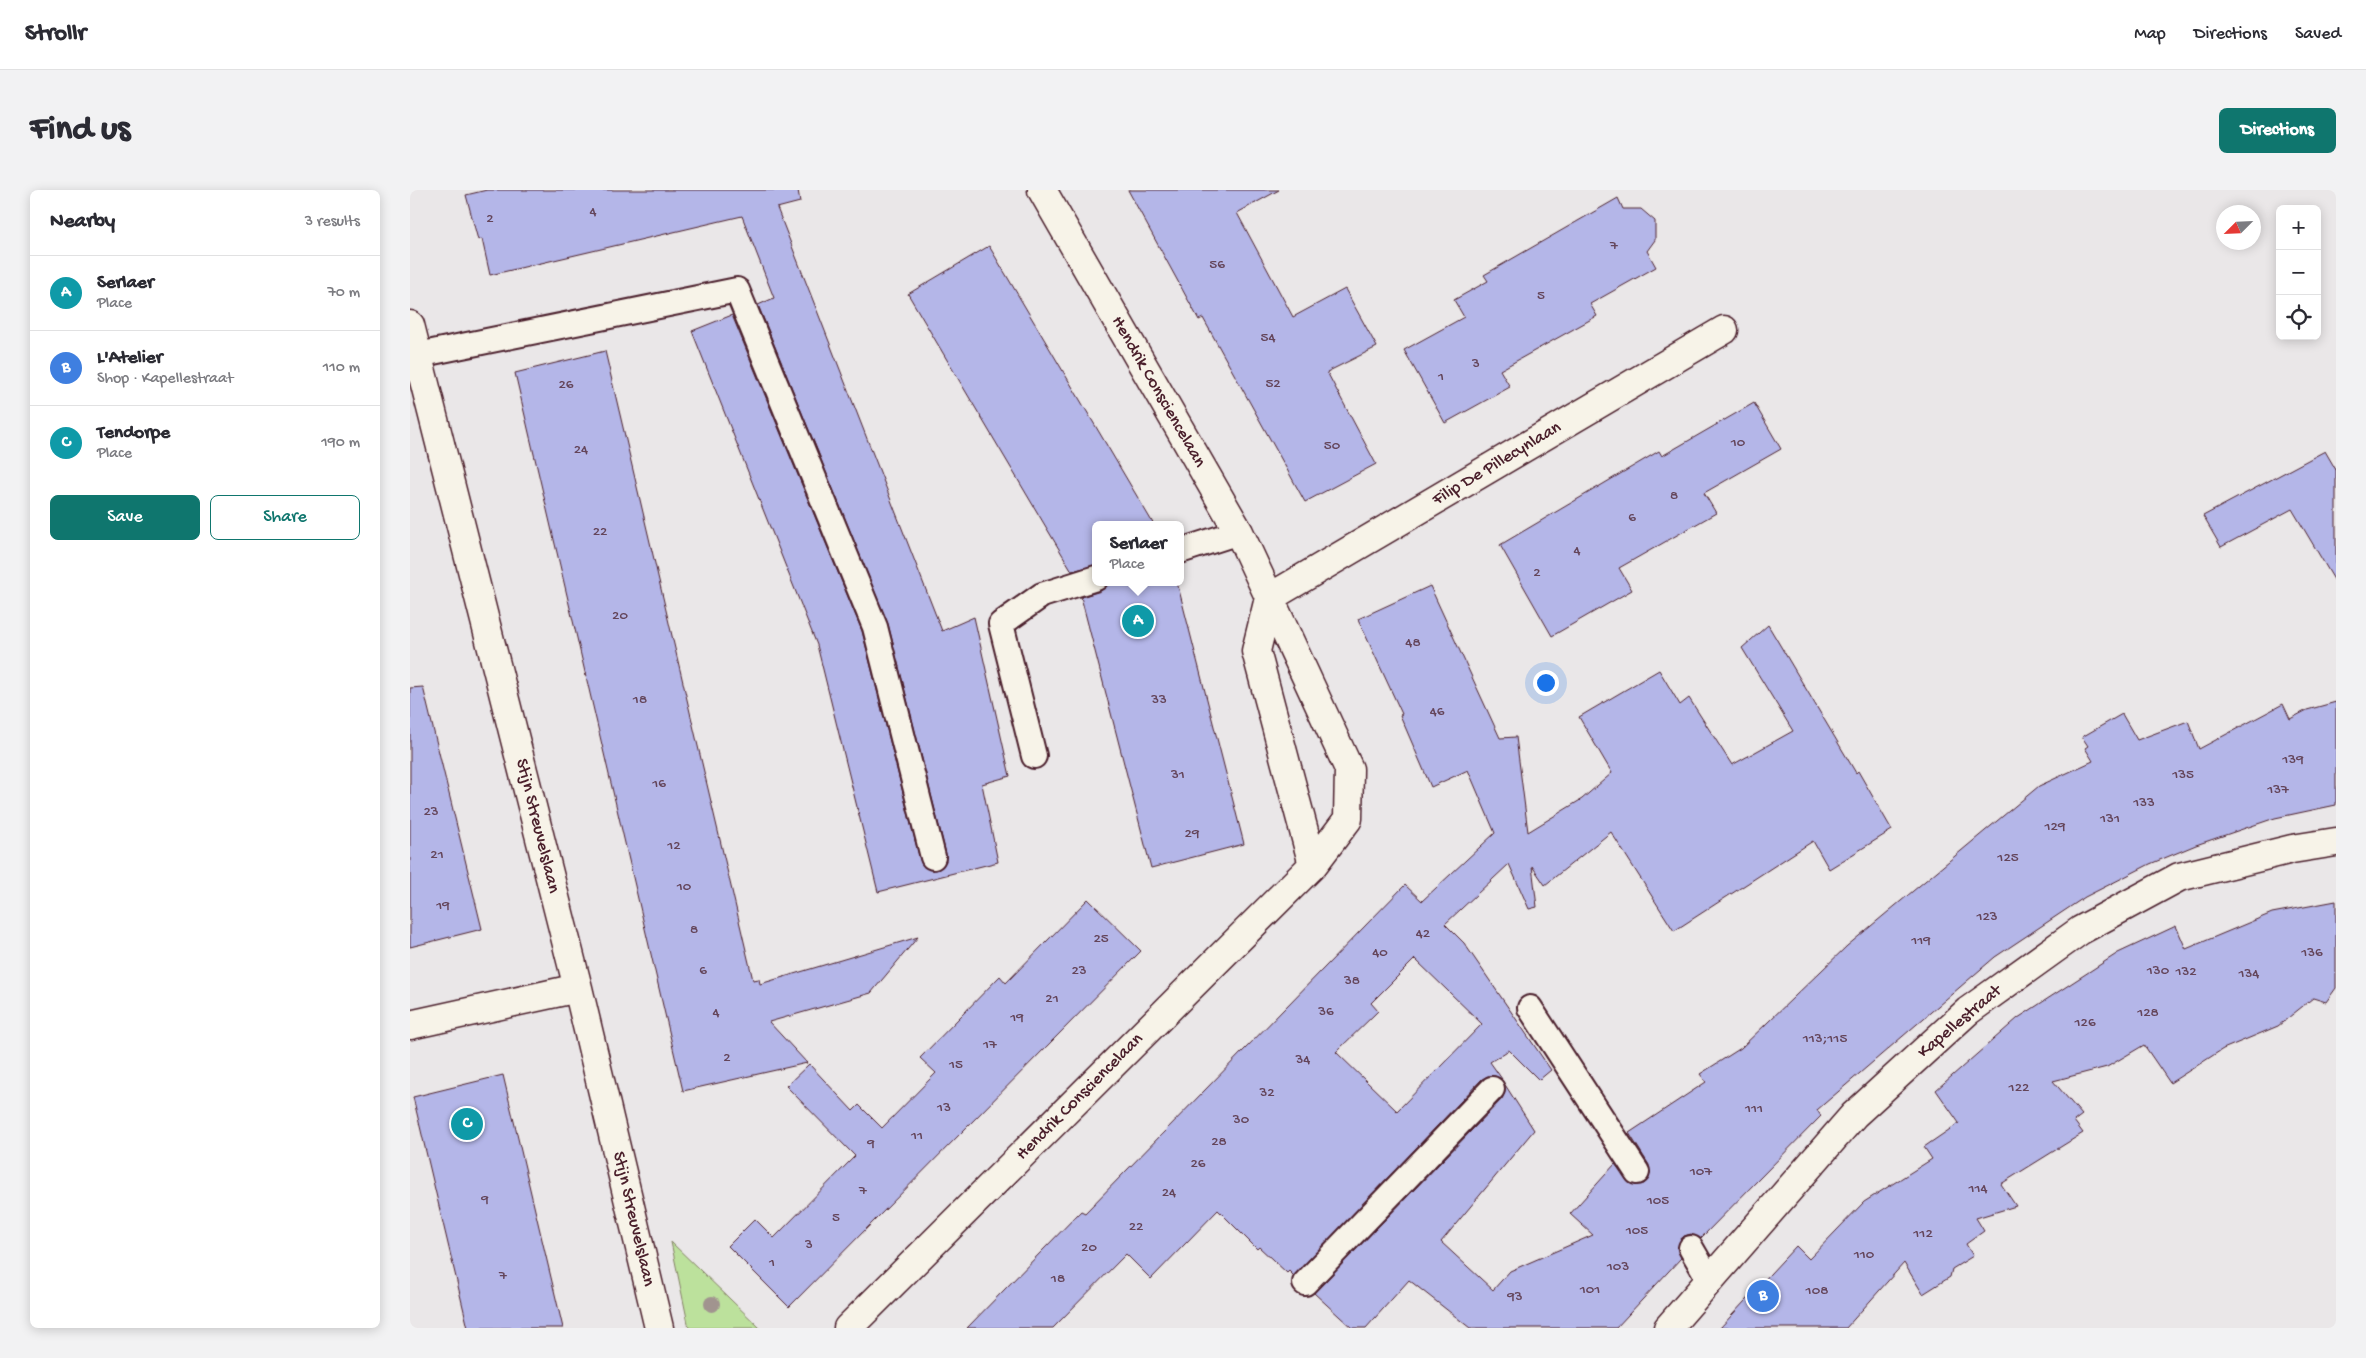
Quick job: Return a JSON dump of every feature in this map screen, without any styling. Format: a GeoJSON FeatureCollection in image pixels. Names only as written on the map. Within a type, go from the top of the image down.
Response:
{"type":"FeatureCollection","features":[{"type":"Feature","properties":{"kind":"street","name":"Hendrik Consciencelaan"},"geometry":{"type":"LineString","coordinates":[[848,1328],[1313,865],[1348,819],[1349,769],[1238,532],[1042,190]]}},
{"type":"Feature","properties":{"kind":"street","name":"Stijn Streuvelslaan"},"geometry":{"type":"LineString","coordinates":[[410,325],[578,988],[659,1328]]}},
{"type":"Feature","properties":{"kind":"street","name":"Filip De Pillecynlaan"},"geometry":{"type":"LineString","coordinates":[[1269,598],[1724,330]]}},
{"type":"Feature","properties":{"kind":"street"},"geometry":{"type":"LineString","coordinates":[[1269,598],[1256,651],[1313,865]]}},
{"type":"Feature","properties":{"kind":"street","name":"Kapellestraat"},"geometry":{"type":"LineString","coordinates":[[1668,1328],[1854,1116],[1968,1011],[2081,930],[2179,878],[2292,849],[2336,842]]}},
{"type":"Feature","properties":{"kind":"street"},"geometry":{"type":"LineString","coordinates":[[410,1025],[578,988]]}},
{"type":"Feature","properties":{"kind":"lane"},"geometry":{"type":"LineString","coordinates":[[418,355],[737,290],[875,627],[934,857]]}},
{"type":"Feature","properties":{"kind":"lane"},"geometry":{"type":"LineString","coordinates":[[1184,550],[1238,532]]}},
{"type":"Feature","properties":{"kind":"lane"},"geometry":{"type":"LineString","coordinates":[[1034,756],[1001,624],[1042,595],[1092,579]]}},
{"type":"Feature","properties":{"kind":"lane"},"geometry":{"type":"LineString","coordinates":[[1530,1008],[1637,1172]]}},
{"type":"Feature","properties":{"kind":"lane"},"geometry":{"type":"LineString","coordinates":[[1305,1283],[1492,1089]]}},
{"type":"Feature","properties":{"kind":"lane"},"geometry":{"type":"LineString","coordinates":[[1691,1248],[1709,1279]]}},
{"type":"Feature","properties":{"kind":"green space"},"geometry":{"type":"Polygon","coordinates":[[[671,1242],[760,1328],[689,1328],[671,1242]]]}},
{"type":"Feature","properties":{"kind":"building"},"geometry":{"type":"Polygon","coordinates":[[[487,190],[798,190],[800,202],[777,208],[942,631],[974,617],[1010,776],[982,784],[998,862],[878,892],[817,645],[692,331],[732,315],[862,631],[920,860],[924,867],[936,870],[943,866],[946,854],[888,624],[758,305],[774,298],[742,216],[490,275],[482,239],[478,240],[466,195],[487,190]]]}},
{"type":"Feature","properties":{"kind":"building"},"geometry":{"type":"Polygon","coordinates":[[[1128,190],[1279,190],[1237,213],[1293,317],[1345,289],[1377,347],[1327,372],[1376,464],[1305,502],[1203,318],[1199,320],[1128,190]]]}},
{"type":"Feature","properties":{"kind":"building"},"geometry":{"type":"Polygon","coordinates":[[[1618,198],[1623,209],[1641,209],[1655,221],[1655,240],[1647,251],[1656,267],[1590,304],[1597,316],[1500,370],[1510,387],[1445,423],[1404,350],[1464,317],[1454,300],[1488,281],[1484,275],[1618,198]]]}},
{"type":"Feature","properties":{"kind":"building"},"geometry":{"type":"Polygon","coordinates":[[[989,246],[1152,521],[1092,521],[1092,566],[1072,571],[908,294],[989,246]]]}},
{"type":"Feature","properties":{"kind":"building"},"geometry":{"type":"Polygon","coordinates":[[[605,351],[753,980],[759,979],[760,984],[918,937],[871,993],[769,1022],[807,1063],[683,1091],[515,373],[605,351]]]}},
{"type":"Feature","properties":{"kind":"building"},"geometry":{"type":"Polygon","coordinates":[[[1754,403],[1781,449],[1704,493],[1716,513],[1619,568],[1632,590],[1552,636],[1500,545],[1659,451],[1662,456],[1754,403]]]}},
{"type":"Feature","properties":{"kind":"building"},"geometry":{"type":"Polygon","coordinates":[[[2325,451],[2336,470],[2336,583],[2292,509],[2221,547],[2203,516],[2325,451]]]}},
{"type":"Feature","properties":{"kind":"building"},"geometry":{"type":"Polygon","coordinates":[[[1105,586],[1178,586],[1244,844],[1151,868],[1081,597],[1101,591],[1105,586]]]}},
{"type":"Feature","properties":{"kind":"building"},"geometry":{"type":"Polygon","coordinates":[[[1430,586],[1500,738],[1516,737],[1528,832],[1582,799],[1612,773],[1579,717],[1659,670],[1680,705],[1689,698],[1732,765],[1793,731],[1742,648],[1768,625],[1892,830],[1829,869],[1813,841],[1674,931],[1611,832],[1545,885],[1532,866],[1537,907],[1529,909],[1509,864],[1445,924],[1464,943],[1551,1070],[1539,1080],[1509,1050],[1490,1062],[1502,1079],[1488,1076],[1482,1079],[1294,1276],[1289,1271],[1287,1273],[1259,1247],[1257,1249],[1218,1210],[1151,1279],[1126,1254],[1053,1328],[967,1328],[1081,1211],[1085,1213],[1405,885],[1422,901],[1495,833],[1468,770],[1431,787],[1400,715],[1402,714],[1358,619],[1430,586]],[[1415,959],[1371,1003],[1378,1011],[1336,1052],[1397,1111],[1482,1024],[1415,959]]]}},
{"type":"Feature","properties":{"kind":"building"},"geometry":{"type":"Polygon","coordinates":[[[423,687],[482,929],[410,947],[410,688],[423,687]]]}},
{"type":"Feature","properties":{"kind":"building"},"geometry":{"type":"Polygon","coordinates":[[[2336,702],[2336,805],[2275,818],[2196,845],[2150,864],[2085,897],[1995,957],[1817,1110],[1821,1116],[1700,1239],[1691,1234],[1684,1236],[1677,1248],[1681,1258],[1616,1328],[1470,1328],[1409,1280],[1366,1328],[1352,1328],[1314,1293],[1502,1099],[1505,1092],[1502,1080],[1534,1130],[1441,1242],[1493,1290],[1510,1271],[1593,1235],[1570,1214],[1615,1164],[1631,1184],[1644,1184],[1649,1178],[1649,1165],[1629,1133],[1706,1082],[1700,1074],[1741,1048],[1847,946],[2039,786],[2093,761],[2085,748],[2088,746],[2082,737],[2122,714],[2137,740],[2188,721],[2199,749],[2283,704],[2290,719],[2307,710],[2336,702]]]}},
{"type":"Feature","properties":{"kind":"building"},"geometry":{"type":"Polygon","coordinates":[[[1088,899],[1141,951],[789,1307],[728,1246],[755,1219],[774,1238],[855,1156],[786,1086],[809,1064],[853,1111],[859,1105],[882,1128],[936,1073],[920,1058],[1000,976],[1006,983],[1088,899]]]}},
{"type":"Feature","properties":{"kind":"building"},"geometry":{"type":"Polygon","coordinates":[[[2336,901],[2336,988],[2326,1002],[2313,998],[2278,1026],[2223,1049],[2170,1083],[2144,1045],[2107,1067],[2053,1081],[2082,1115],[2074,1121],[2083,1133],[2001,1184],[2016,1206],[1976,1218],[1984,1231],[1966,1244],[1973,1256],[1952,1269],[1950,1277],[1923,1294],[1904,1263],[1846,1328],[1720,1328],[1796,1246],[1809,1259],[1864,1202],[1932,1159],[1924,1147],[1959,1123],[1936,1090],[2018,1018],[2118,953],[2176,926],[2186,949],[2272,913],[2336,901]]]}},
{"type":"Feature","properties":{"kind":"building"},"geometry":{"type":"Polygon","coordinates":[[[503,1075],[563,1328],[468,1328],[413,1097],[503,1075]]]}},
{"type":"Feature","properties":{"kind":"place","name":"Serlaer"},"geometry":{"type":"Point","coordinates":[1138,621]}},
{"type":"Feature","properties":{"kind":"place","name":"Tendorpe"},"geometry":{"type":"Point","coordinates":[467,1124]}},
{"type":"Feature","properties":{"kind":"place","name":"L'Atelier"},"geometry":{"type":"Point","coordinates":[1763,1296]}}]}
